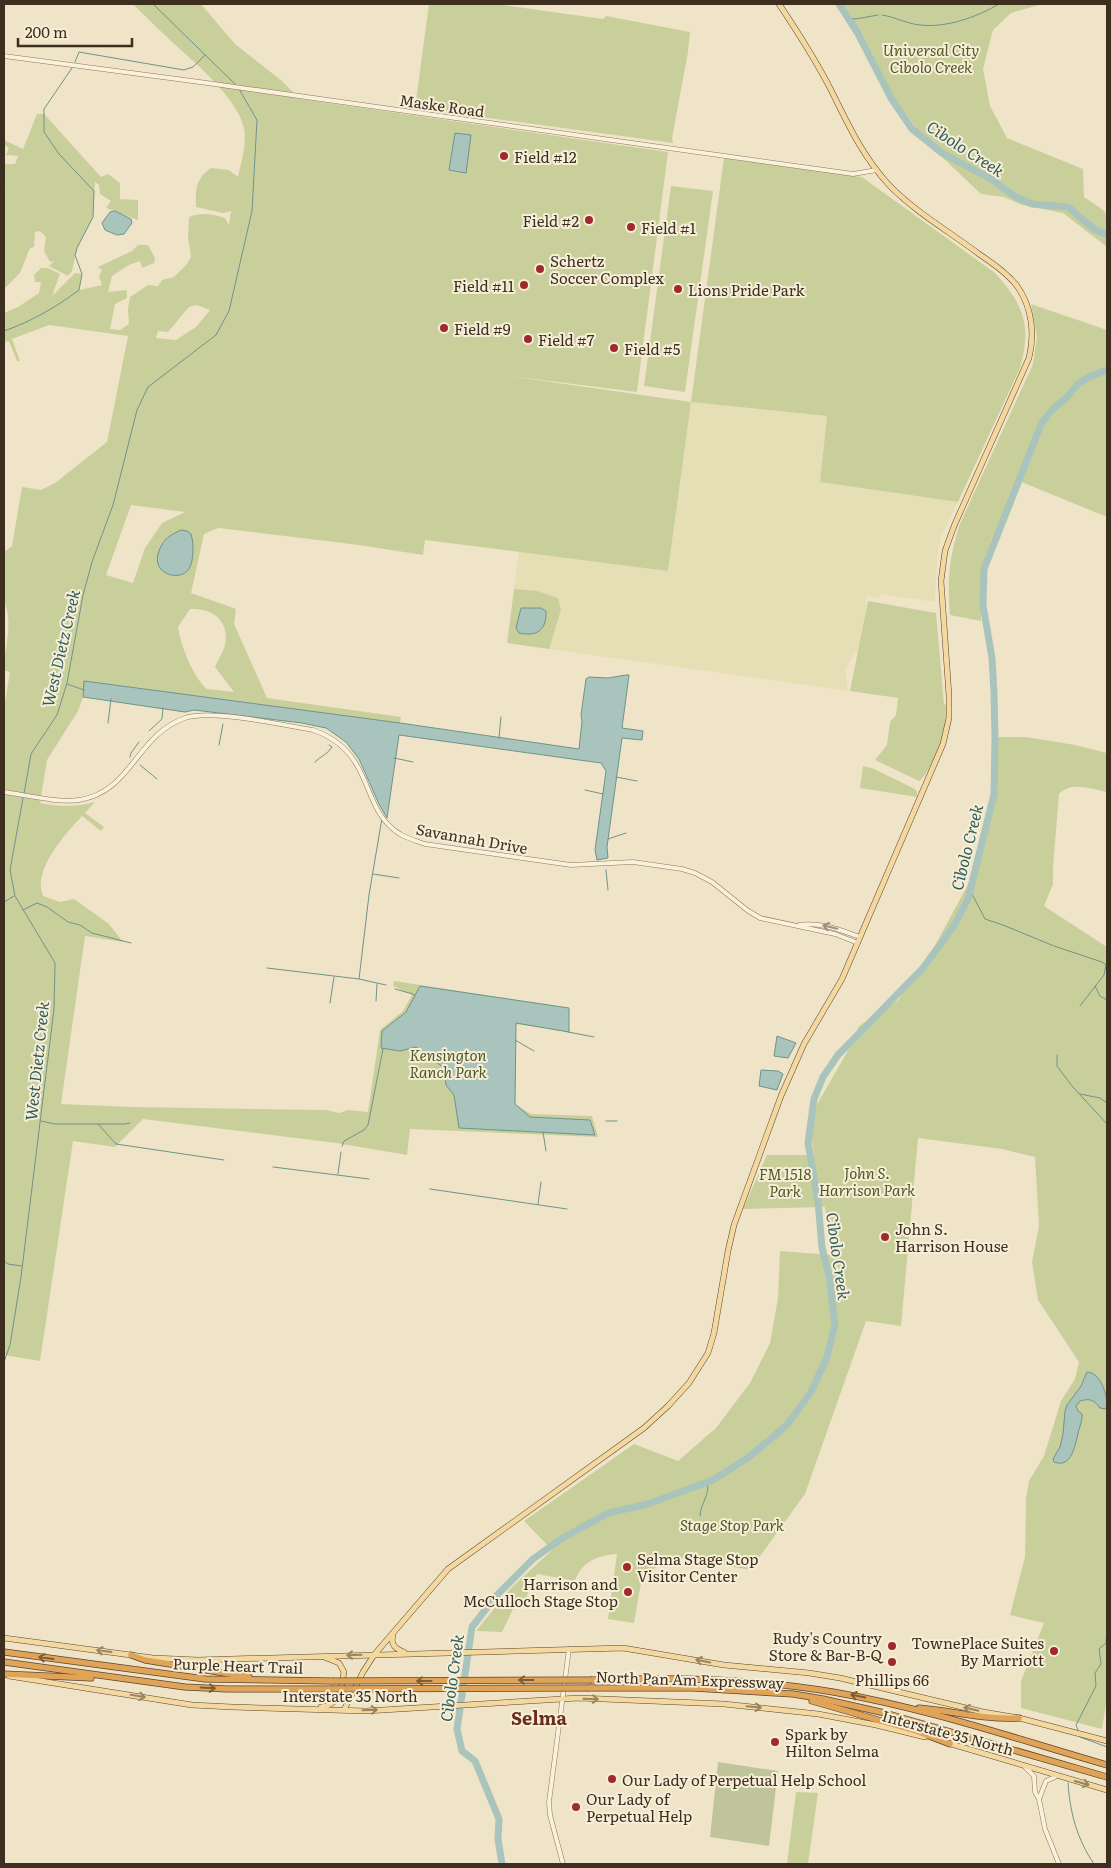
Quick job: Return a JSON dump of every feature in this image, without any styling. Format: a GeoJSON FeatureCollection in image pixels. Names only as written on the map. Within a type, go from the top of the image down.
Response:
{"type":"FeatureCollection","features":[{"type":"Feature","properties":{"kind":"highway","name":"Purple Heart Trail"},"geometry":{"type":"LineString","coordinates":[[4,1652],[176,1676],[235,1680],[472,1680]]}},
{"type":"Feature","properties":{"kind":"highway"},"geometry":{"type":"LineString","coordinates":[[131,1655],[145,1660],[195,1669],[269,1679]]}},
{"type":"Feature","properties":{"kind":"highway","name":"Purple Heart Trail"},"geometry":{"type":"LineString","coordinates":[[4,1662],[202,1688],[470,1689]]}},
{"type":"Feature","properties":{"kind":"highway"},"geometry":{"type":"LineString","coordinates":[[4,1675],[118,1678]]}},
{"type":"Feature","properties":{"kind":"highway","name":"North Pan Am Expressway"},"geometry":{"type":"LineString","coordinates":[[472,1680],[723,1680],[766,1682],[833,1692],[905,1707],[1107,1765]]}},
{"type":"Feature","properties":{"kind":"highway","name":"North Pan Am Expressway"},"geometry":{"type":"LineString","coordinates":[[470,1689],[694,1688],[793,1694],[878,1711],[1107,1777]]}},
{"type":"Feature","properties":{"kind":"highway"},"geometry":{"type":"LineString","coordinates":[[793,1694],[913,1730],[950,1744]]}},
{"type":"Feature","properties":{"kind":"highway"},"geometry":{"type":"LineString","coordinates":[[905,1707],[940,1710],[998,1719],[1019,1718]]}},
{"type":"Feature","properties":{"kind":"main road"},"geometry":{"type":"LineString","coordinates":[[344,1710],[374,1654],[448,1569],[644,1428],[673,1401],[697,1371],[708,1353],[714,1334],[734,1225],[781,1096],[804,1044],[842,978],[858,944],[943,744],[949,718],[941,593],[945,551],[972,484],[1029,358],[1032,327],[1028,307],[1010,278],[909,203],[877,170],[855,138],[812,54],[779,4]]}},
{"type":"Feature","properties":{"kind":"main road"},"geometry":{"type":"LineString","coordinates":[[394,1630],[391,1639],[392,1644],[399,1650],[407,1653]]}},
{"type":"Feature","properties":{"kind":"main road","name":"Interstate 35 North"},"geometry":{"type":"LineString","coordinates":[[4,1638],[131,1655],[198,1660],[623,1648],[724,1665],[809,1672],[983,1712],[1019,1718],[1106,1740]]}},
{"type":"Feature","properties":{"kind":"main road"},"geometry":{"type":"LineString","coordinates":[[305,1709],[330,1706],[336,1702],[338,1697],[344,1672],[343,1668],[335,1661],[320,1656]]}},
{"type":"Feature","properties":{"kind":"main road","name":"Interstate 35 North"},"geometry":{"type":"LineString","coordinates":[[4,1675],[192,1704],[232,1708],[344,1710],[588,1699],[756,1707],[818,1714],[866,1723],[950,1744],[1107,1790]]}},
{"type":"Feature","properties":{"kind":"street","name":"Maske Road"},"geometry":{"type":"LineString","coordinates":[[4,56],[853,174],[877,170]]}},
{"type":"Feature","properties":{"kind":"street","name":"Savannah Drive"},"geometry":{"type":"LineString","coordinates":[[4,792],[64,801],[78,800],[100,794],[122,777],[156,735],[177,722],[202,715],[273,723],[313,730],[325,734],[339,743],[356,763],[375,808],[386,823],[399,834],[425,844],[571,865],[633,862],[682,869],[707,879],[746,910],[760,918],[835,934],[858,944]]}},
{"type":"Feature","properties":{"kind":"street","name":"Savannah Drive"},"geometry":{"type":"LineString","coordinates":[[799,926],[809,924],[826,925],[860,937]]}},
{"type":"Feature","properties":{"kind":"street"},"geometry":{"type":"LineString","coordinates":[[563,1864],[550,1816],[549,1802],[569,1649]]}},
{"type":"Feature","properties":{"kind":"street"},"geometry":{"type":"LineString","coordinates":[[1024,1766],[1034,1776],[1035,1792],[1039,1799],[1045,1829],[1059,1864]]}},
{"type":"Feature","properties":{"kind":"street"},"geometry":{"type":"LineString","coordinates":[[1039,1799],[1043,1785],[1050,1778],[1057,1776]]}},
{"type":"Feature","properties":{"kind":"shaded area"},"geometry":{"type":"Polygon","coordinates":[[[691,402],[827,416],[820,482],[958,502],[941,537],[937,557],[935,602],[878,594],[882,598],[867,596],[861,651],[854,654],[846,668],[847,688],[850,691],[549,649],[561,610],[514,589],[519,551],[668,571],[691,402]]]}},
{"type":"Feature","properties":{"kind":"green space","name":"Kensington Ranch Park"},"geometry":{"type":"Polygon","coordinates":[[[133,4],[201,4],[235,44],[282,81],[293,92],[294,98],[668,152],[637,392],[509,376],[691,402],[668,571],[425,540],[423,555],[359,545],[218,528],[204,534],[191,593],[236,609],[234,624],[267,698],[401,717],[400,723],[84,681],[83,697],[78,711],[47,760],[40,803],[68,806],[95,802],[85,813],[104,827],[101,831],[82,816],[62,838],[50,857],[42,875],[41,888],[43,896],[60,902],[74,899],[109,924],[123,942],[85,936],[61,1104],[326,1110],[339,1113],[348,1110],[368,1112],[380,1030],[403,1011],[412,995],[393,986],[394,981],[569,1008],[569,1032],[516,1024],[515,1104],[531,1114],[592,1116],[598,1137],[410,1129],[407,1155],[336,1143],[143,1119],[115,1147],[73,1141],[40,1361],[4,1355],[4,708],[10,672],[4,670],[8,618],[4,601],[4,552],[12,546],[22,487],[41,490],[55,483],[107,442],[128,336],[49,325],[12,339],[20,361],[17,361],[9,341],[4,342],[4,313],[18,307],[39,293],[41,282],[35,282],[34,275],[41,268],[48,268],[60,274],[52,296],[75,273],[82,274],[79,290],[102,285],[99,276],[102,270],[98,267],[132,251],[138,245],[148,245],[155,258],[154,263],[142,268],[140,261],[129,265],[112,276],[108,292],[127,290],[127,298],[115,304],[110,329],[120,330],[129,324],[128,309],[130,297],[148,285],[158,286],[162,280],[174,277],[191,257],[188,237],[189,217],[203,214],[216,215],[225,218],[229,225],[231,211],[223,213],[196,207],[196,190],[199,180],[211,168],[229,170],[238,177],[245,140],[240,116],[224,92],[133,4]],[[197,305],[189,307],[168,332],[158,331],[156,338],[176,340],[196,327],[210,310],[197,305]],[[131,505],[106,575],[133,583],[145,548],[162,523],[185,512],[131,505]],[[190,609],[178,627],[188,661],[202,684],[207,689],[234,692],[215,667],[224,648],[226,636],[225,629],[218,617],[198,609],[190,609]]]}},
{"type":"Feature","properties":{"kind":"green space"},"geometry":{"type":"Polygon","coordinates":[[[429,4],[496,4],[603,19],[606,16],[690,32],[672,138],[673,143],[415,108],[429,4]]]}},
{"type":"Feature","properties":{"kind":"green space","name":"Universal City Cibolo Creek"},"geometry":{"type":"Polygon","coordinates":[[[839,4],[1043,4],[1011,13],[993,30],[983,69],[990,106],[1007,138],[1083,169],[1084,197],[1107,215],[1107,247],[1063,213],[1022,205],[1004,197],[981,194],[927,143],[870,64],[848,18],[839,4]]]}},
{"type":"Feature","properties":{"kind":"green space"},"geometry":{"type":"Polygon","coordinates":[[[37,114],[44,114],[101,177],[108,174],[120,183],[120,199],[138,200],[138,220],[106,208],[111,201],[100,194],[99,185],[95,182],[93,217],[77,248],[72,271],[68,276],[49,266],[54,261],[50,262],[44,251],[46,237],[40,231],[35,232],[34,247],[30,248],[20,273],[4,289],[4,191],[6,187],[4,186],[4,164],[15,164],[18,156],[6,155],[9,148],[4,145],[4,140],[23,149],[37,114]]]}},
{"type":"Feature","properties":{"kind":"green space"},"geometry":{"type":"Polygon","coordinates":[[[724,158],[862,177],[995,273],[1013,295],[1019,306],[1025,328],[1024,353],[1020,368],[958,502],[820,482],[827,416],[691,402],[724,158]]]}},
{"type":"Feature","properties":{"kind":"green space","name":"Lions Pride Park"},"geometry":{"type":"Polygon","coordinates":[[[671,186],[713,191],[685,392],[644,386],[671,186]]]}},
{"type":"Feature","properties":{"kind":"green space"},"geometry":{"type":"Polygon","coordinates":[[[1031,304],[1107,330],[1107,517],[1019,481],[991,541],[982,585],[981,621],[950,615],[950,570],[959,526],[1033,364],[1037,337],[1031,304]]]}},
{"type":"Feature","properties":{"kind":"green space"},"geometry":{"type":"Polygon","coordinates":[[[514,589],[537,591],[558,598],[561,610],[549,649],[507,643],[514,589]]]}},
{"type":"Feature","properties":{"kind":"green space"},"geometry":{"type":"Polygon","coordinates":[[[868,601],[936,613],[944,704],[946,705],[946,722],[934,759],[923,778],[919,781],[875,760],[887,745],[890,722],[896,715],[898,698],[850,691],[868,601]]]}},
{"type":"Feature","properties":{"kind":"green space"},"geometry":{"type":"Polygon","coordinates":[[[995,737],[1026,737],[1075,745],[1107,753],[1107,792],[1076,787],[1064,790],[1059,794],[1053,884],[1044,906],[1107,947],[1107,1698],[1102,1729],[1021,1708],[1021,1681],[1044,1623],[1010,1615],[1025,1557],[1026,1499],[1029,1481],[1044,1456],[1061,1401],[1075,1379],[1079,1362],[1038,1300],[1032,1262],[1039,1226],[1035,1157],[1002,1149],[918,1138],[901,1326],[866,1321],[805,1494],[750,1570],[672,1556],[642,1577],[634,1623],[608,1619],[617,1554],[603,1556],[586,1564],[575,1581],[537,1574],[529,1589],[526,1600],[513,1609],[502,1632],[476,1631],[512,1587],[552,1550],[524,1521],[634,1444],[678,1461],[716,1428],[750,1383],[770,1343],[778,1298],[780,1251],[832,1255],[825,1207],[743,1209],[767,1155],[814,1155],[808,1120],[850,1047],[859,1026],[898,1000],[931,953],[979,864],[990,824],[996,789],[997,752],[995,737]]]}},
{"type":"Feature","properties":{"kind":"green space"},"geometry":{"type":"Polygon","coordinates":[[[863,766],[872,768],[915,789],[917,797],[860,788],[863,766]]]}},
{"type":"Feature","properties":{"kind":"green space"},"geometry":{"type":"Polygon","coordinates":[[[718,1762],[778,1771],[769,1846],[710,1837],[718,1762]]]}},
{"type":"Feature","properties":{"kind":"green space"},"geometry":{"type":"Polygon","coordinates":[[[796,1792],[818,1793],[808,1864],[787,1864],[796,1792]]]}},
{"type":"Feature","properties":{"kind":"water"},"geometry":{"type":"Polygon","coordinates":[[[455,133],[471,135],[466,173],[449,170],[455,133]]]}},
{"type":"Feature","properties":{"kind":"water"},"geometry":{"type":"Polygon","coordinates":[[[115,211],[131,219],[132,223],[124,234],[117,235],[105,230],[102,223],[110,212],[115,211]]]}},
{"type":"Feature","properties":{"kind":"water"},"geometry":{"type":"Polygon","coordinates":[[[181,530],[191,534],[193,547],[192,561],[189,569],[184,573],[179,575],[167,574],[158,565],[159,551],[165,540],[181,530]]]}},
{"type":"Feature","properties":{"kind":"water"},"geometry":{"type":"Polygon","coordinates":[[[521,608],[541,608],[546,611],[545,623],[540,631],[531,634],[519,633],[516,628],[521,608]]]}},
{"type":"Feature","properties":{"kind":"water"},"geometry":{"type":"Polygon","coordinates":[[[629,675],[622,728],[643,731],[642,740],[622,738],[607,847],[608,858],[597,860],[595,850],[606,771],[601,763],[399,735],[387,818],[359,759],[346,742],[326,728],[302,723],[194,710],[185,712],[83,697],[84,681],[579,749],[586,679],[589,677],[608,678],[629,675]]]}},
{"type":"Feature","properties":{"kind":"water"},"geometry":{"type":"Polygon","coordinates":[[[420,986],[569,1008],[569,1032],[516,1023],[515,1104],[530,1117],[590,1120],[595,1135],[459,1128],[454,1095],[446,1085],[444,1068],[416,1047],[400,1051],[381,1048],[382,1031],[406,1012],[420,986]]]}},
{"type":"Feature","properties":{"kind":"water"},"geometry":{"type":"Polygon","coordinates":[[[777,1036],[796,1043],[788,1058],[774,1056],[777,1036]]]}},
{"type":"Feature","properties":{"kind":"water"},"geometry":{"type":"Polygon","coordinates":[[[761,1070],[778,1071],[783,1074],[777,1090],[759,1086],[761,1070]]]}},
{"type":"Feature","properties":{"kind":"water"},"geometry":{"type":"Polygon","coordinates":[[[1087,1372],[1096,1376],[1102,1385],[1107,1406],[1105,1409],[1100,1408],[1092,1400],[1080,1401],[1076,1406],[1082,1414],[1082,1418],[1073,1452],[1068,1460],[1059,1463],[1054,1462],[1053,1459],[1060,1447],[1063,1434],[1067,1405],[1081,1386],[1087,1372]]]}},
{"type":"Feature","properties":{"kind":"waterway","name":"West Dietz Creek"},"geometry":{"type":"LineString","coordinates":[[153,4],[237,86]]}},
{"type":"Feature","properties":{"kind":"waterway","name":"Cibolo Creek"},"geometry":{"type":"LineString","coordinates":[[839,4],[857,32],[891,98],[912,129],[942,153],[989,178],[1016,197],[1032,204],[1068,207],[1094,229],[1107,235]]}},
{"type":"Feature","properties":{"kind":"waterway"},"geometry":{"type":"LineString","coordinates":[[882,15],[915,24],[941,25],[971,17],[999,4]]}},
{"type":"Feature","properties":{"kind":"waterway"},"geometry":{"type":"LineString","coordinates":[[848,18],[856,19],[878,15]]}},
{"type":"Feature","properties":{"kind":"waterway"},"geometry":{"type":"LineString","coordinates":[[75,62],[79,52],[184,70],[193,67],[205,55]]}},
{"type":"Feature","properties":{"kind":"waterway"},"geometry":{"type":"LineString","coordinates":[[4,331],[43,314],[79,290],[82,274],[75,255],[93,217],[94,191],[59,154],[44,132],[44,109],[72,68]]}},
{"type":"Feature","properties":{"kind":"waterway","name":"West Dietz Creek"},"geometry":{"type":"LineString","coordinates":[[24,794],[31,754],[57,715],[67,683],[83,595],[92,562],[113,505],[137,410],[148,387],[216,335],[229,311],[252,211],[257,120],[239,89]]}},
{"type":"Feature","properties":{"kind":"waterway","name":"Cibolo Creek"},"geometry":{"type":"LineString","coordinates":[[502,1864],[498,1839],[499,1819],[475,1761],[462,1751],[457,1729],[472,1627],[496,1596],[533,1559],[561,1539],[608,1513],[648,1504],[713,1480],[749,1457],[787,1425],[811,1392],[827,1357],[835,1324],[829,1275],[822,1248],[818,1201],[808,1143],[814,1099],[823,1077],[838,1055],[923,968],[955,924],[968,899],[994,794],[994,693],[992,658],[983,605],[984,569],[1042,422],[1077,385],[1089,377],[1107,370]]}},
{"type":"Feature","properties":{"kind":"waterway"},"geometry":{"type":"LineString","coordinates":[[67,684],[84,690]]}},
{"type":"Feature","properties":{"kind":"waterway"},"geometry":{"type":"LineString","coordinates":[[108,723],[111,699]]}},
{"type":"Feature","properties":{"kind":"waterway"},"geometry":{"type":"LineString","coordinates":[[149,731],[162,719],[163,708]]}},
{"type":"Feature","properties":{"kind":"waterway"},"geometry":{"type":"LineString","coordinates":[[499,738],[501,717]]}},
{"type":"Feature","properties":{"kind":"waterway"},"geometry":{"type":"LineString","coordinates":[[219,745],[223,724]]}},
{"type":"Feature","properties":{"kind":"waterway"},"geometry":{"type":"LineString","coordinates":[[130,757],[139,742]]}},
{"type":"Feature","properties":{"kind":"waterway"},"geometry":{"type":"LineString","coordinates":[[315,762],[332,747],[329,745]]}},
{"type":"Feature","properties":{"kind":"waterway"},"geometry":{"type":"LineString","coordinates":[[394,758],[413,762]]}},
{"type":"Feature","properties":{"kind":"waterway"},"geometry":{"type":"LineString","coordinates":[[140,765],[157,779]]}},
{"type":"Feature","properties":{"kind":"waterway"},"geometry":{"type":"LineString","coordinates":[[616,777],[637,781]]}},
{"type":"Feature","properties":{"kind":"waterway"},"geometry":{"type":"LineString","coordinates":[[585,790],[603,794]]}},
{"type":"Feature","properties":{"kind":"waterway","name":"West Dietz Creek"},"geometry":{"type":"LineString","coordinates":[[4,1362],[10,1345],[21,1277],[54,1009],[55,963],[15,896],[10,870],[23,798]]}},
{"type":"Feature","properties":{"kind":"waterway"},"geometry":{"type":"LineString","coordinates":[[382,818],[369,895],[359,979],[386,985]]}},
{"type":"Feature","properties":{"kind":"waterway"},"geometry":{"type":"LineString","coordinates":[[608,839],[626,833]]}},
{"type":"Feature","properties":{"kind":"waterway"},"geometry":{"type":"LineString","coordinates":[[606,870],[608,890]]}},
{"type":"Feature","properties":{"kind":"waterway"},"geometry":{"type":"LineString","coordinates":[[373,874],[399,878]]}},
{"type":"Feature","properties":{"kind":"waterway"},"geometry":{"type":"LineString","coordinates":[[970,890],[985,919],[1106,965],[1104,975],[1080,1006]]}},
{"type":"Feature","properties":{"kind":"waterway"},"geometry":{"type":"LineString","coordinates":[[4,902],[14,896]]}},
{"type":"Feature","properties":{"kind":"waterway"},"geometry":{"type":"LineString","coordinates":[[23,910],[37,903],[47,907],[68,922],[80,925],[92,933],[131,943]]}},
{"type":"Feature","properties":{"kind":"waterway"},"geometry":{"type":"LineString","coordinates":[[267,968],[359,979]]}},
{"type":"Feature","properties":{"kind":"waterway"},"geometry":{"type":"LineString","coordinates":[[330,1003],[334,977]]}},
{"type":"Feature","properties":{"kind":"waterway"},"geometry":{"type":"LineString","coordinates":[[376,1001],[377,984]]}},
{"type":"Feature","properties":{"kind":"waterway"},"geometry":{"type":"LineString","coordinates":[[1095,986],[1100,996],[1107,1000]]}},
{"type":"Feature","properties":{"kind":"waterway"},"geometry":{"type":"LineString","coordinates":[[395,989],[413,994],[415,997]]}},
{"type":"Feature","properties":{"kind":"waterway"},"geometry":{"type":"LineString","coordinates":[[568,1032],[594,1037]]}},
{"type":"Feature","properties":{"kind":"waterway"},"geometry":{"type":"LineString","coordinates":[[515,1040],[534,1051]]}},
{"type":"Feature","properties":{"kind":"waterway"},"geometry":{"type":"LineString","coordinates":[[342,1146],[344,1141],[364,1130],[368,1125],[383,1049]]}},
{"type":"Feature","properties":{"kind":"waterway"},"geometry":{"type":"LineString","coordinates":[[1057,1055],[1057,1066],[1072,1086],[1107,1124]]}},
{"type":"Feature","properties":{"kind":"waterway"},"geometry":{"type":"LineString","coordinates":[[1080,1094],[1100,1098],[1107,1103]]}},
{"type":"Feature","properties":{"kind":"waterway"},"geometry":{"type":"LineString","coordinates":[[41,1121],[55,1124],[130,1123]]}},
{"type":"Feature","properties":{"kind":"waterway"},"geometry":{"type":"LineString","coordinates":[[606,1121],[617,1121]]}},
{"type":"Feature","properties":{"kind":"waterway"},"geometry":{"type":"LineString","coordinates":[[98,1124],[116,1144],[224,1160]]}},
{"type":"Feature","properties":{"kind":"waterway"},"geometry":{"type":"LineString","coordinates":[[543,1132],[546,1151]]}},
{"type":"Feature","properties":{"kind":"waterway"},"geometry":{"type":"LineString","coordinates":[[338,1174],[341,1152]]}},
{"type":"Feature","properties":{"kind":"waterway"},"geometry":{"type":"LineString","coordinates":[[273,1167],[369,1179]]}},
{"type":"Feature","properties":{"kind":"waterway"},"geometry":{"type":"LineString","coordinates":[[538,1204],[541,1182]]}},
{"type":"Feature","properties":{"kind":"waterway"},"geometry":{"type":"LineString","coordinates":[[430,1189],[567,1209]]}},
{"type":"Feature","properties":{"kind":"waterway"},"geometry":{"type":"LineString","coordinates":[[4,1261],[8,1264],[22,1266]]}},
{"type":"Feature","properties":{"kind":"waterway"},"geometry":{"type":"LineString","coordinates":[[700,1516],[708,1491],[707,1482]]}},
{"type":"Feature","properties":{"kind":"waterway"},"geometry":{"type":"LineString","coordinates":[[1078,1730],[1076,1725],[1096,1686],[1095,1673],[1101,1664],[1099,1649],[1106,1643],[1107,1629]]}},
{"type":"Feature","properties":{"kind":"waterway"},"geometry":{"type":"LineString","coordinates":[[1080,1737],[1107,1747]]}},
{"type":"Feature","properties":{"kind":"waterway"},"geometry":{"type":"LineString","coordinates":[[1068,1783],[1075,1825],[1083,1845],[1094,1864]]}},
{"type":"Feature","properties":{"kind":"place","name":"Field #12"},"geometry":{"type":"Point","coordinates":[504,156]}},
{"type":"Feature","properties":{"kind":"place","name":"Field #2"},"geometry":{"type":"Point","coordinates":[589,220]}},
{"type":"Feature","properties":{"kind":"place","name":"Field #1"},"geometry":{"type":"Point","coordinates":[631,227]}},
{"type":"Feature","properties":{"kind":"place","name":"Schertz Soccer Complex"},"geometry":{"type":"Point","coordinates":[540,269]}},
{"type":"Feature","properties":{"kind":"place","name":"Field #11"},"geometry":{"type":"Point","coordinates":[524,285]}},
{"type":"Feature","properties":{"kind":"place","name":"Lions Pride Park"},"geometry":{"type":"Point","coordinates":[678,289]}},
{"type":"Feature","properties":{"kind":"place","name":"Field #9"},"geometry":{"type":"Point","coordinates":[444,328]}},
{"type":"Feature","properties":{"kind":"place","name":"Field #7"},"geometry":{"type":"Point","coordinates":[528,339]}},
{"type":"Feature","properties":{"kind":"place","name":"Field #5"},"geometry":{"type":"Point","coordinates":[614,348]}},
{"type":"Feature","properties":{"kind":"place","name":"John S. Harrison House"},"geometry":{"type":"Point","coordinates":[885,1237]}},
{"type":"Feature","properties":{"kind":"place","name":"Selma Stage Stop Visitor Center"},"geometry":{"type":"Point","coordinates":[627,1567]}},
{"type":"Feature","properties":{"kind":"place","name":"Harrison and McCulloch Stage Stop"},"geometry":{"type":"Point","coordinates":[628,1592]}},
{"type":"Feature","properties":{"kind":"place","name":"Rudy's Country Store & Bar-B-Q"},"geometry":{"type":"Point","coordinates":[892,1646]}},
{"type":"Feature","properties":{"kind":"place","name":"TownePlace Suites By Marriott"},"geometry":{"type":"Point","coordinates":[1054,1651]}},
{"type":"Feature","properties":{"kind":"place","name":"Phillips 66"},"geometry":{"type":"Point","coordinates":[892,1662]}},
{"type":"Feature","properties":{"kind":"place","name":"Spark by Hilton Selma"},"geometry":{"type":"Point","coordinates":[775,1742]}},
{"type":"Feature","properties":{"kind":"place","name":"Our Lady of Perpetual Help School"},"geometry":{"type":"Point","coordinates":[612,1779]}},
{"type":"Feature","properties":{"kind":"place","name":"Our Lady of Perpetual Help"},"geometry":{"type":"Point","coordinates":[576,1807]}},
{"type":"Feature","properties":{"kind":"district","name":"Selma"},"geometry":{"type":"Point","coordinates":[539,1717]}},
{"type":"Feature","properties":{"kind":"park label","name":"John S. Harrison Park"},"geometry":{"type":"Point","coordinates":[867,1180]}},
{"type":"Feature","properties":{"kind":"park label","name":"FM 1518 Park"},"geometry":{"type":"Point","coordinates":[785,1182]}},
{"type":"Feature","properties":{"kind":"park label","name":"Stage Stop Park"},"geometry":{"type":"Point","coordinates":[732,1524]}}]}
